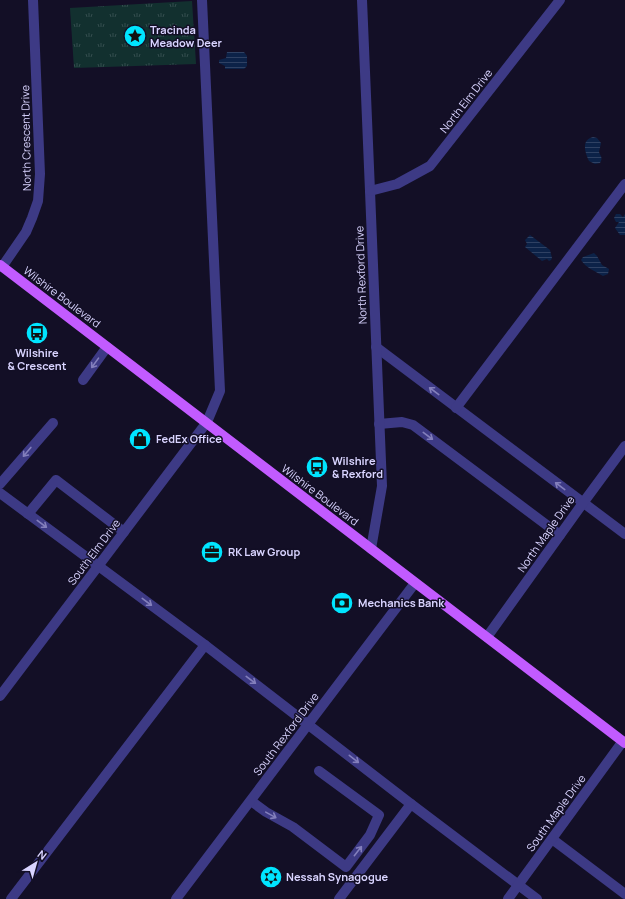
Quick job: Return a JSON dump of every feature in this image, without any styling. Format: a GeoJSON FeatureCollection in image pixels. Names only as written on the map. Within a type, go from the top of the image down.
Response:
{"type":"FeatureCollection","features":[{"type":"Feature","properties":{"kind":"main road","name":"Wilshire Boulevard"},"geometry":{"type":"LineString","coordinates":[[1,267],[207,422],[624,742]]}},
{"type":"Feature","properties":{"kind":"street","name":"North Crescent Drive"},"geometry":{"type":"LineString","coordinates":[[1,267],[26,232],[38,201],[40,174],[34,0]]}},
{"type":"Feature","properties":{"kind":"street","name":"South Elm Drive"},"geometry":{"type":"LineString","coordinates":[[0,696],[207,422],[220,390],[202,0]]}},
{"type":"Feature","properties":{"kind":"street","name":"North Rexford Drive"},"geometry":{"type":"LineString","coordinates":[[362,0],[382,486],[371,549]]}},
{"type":"Feature","properties":{"kind":"street","name":"North Elm Drive"},"geometry":{"type":"LineString","coordinates":[[370,191],[397,184],[430,166],[560,0]]}},
{"type":"Feature","properties":{"kind":"street"},"geometry":{"type":"LineString","coordinates":[[456,408],[625,184]]}},
{"type":"Feature","properties":{"kind":"street"},"geometry":{"type":"LineString","coordinates":[[83,380],[108,347]]}},
{"type":"Feature","properties":{"kind":"street"},"geometry":{"type":"LineString","coordinates":[[376,347],[625,534]]}},
{"type":"Feature","properties":{"kind":"street"},"geometry":{"type":"LineString","coordinates":[[0,484],[52,422]]}},
{"type":"Feature","properties":{"kind":"street"},"geometry":{"type":"LineString","coordinates":[[379,424],[402,422],[413,425],[560,534]]}},
{"type":"Feature","properties":{"kind":"street","name":"North Maple Drive"},"geometry":{"type":"LineString","coordinates":[[487,637],[625,446]]}},
{"type":"Feature","properties":{"kind":"street"},"geometry":{"type":"LineString","coordinates":[[28,514],[56,480],[124,532]]}},
{"type":"Feature","properties":{"kind":"street"},"geometry":{"type":"LineString","coordinates":[[0,493],[205,645],[537,899]]}},
{"type":"Feature","properties":{"kind":"street","name":"South Rexford Drive"},"geometry":{"type":"LineString","coordinates":[[176,899],[415,583]]}},
{"type":"Feature","properties":{"kind":"street"},"geometry":{"type":"LineString","coordinates":[[11,899],[205,645]]}},
{"type":"Feature","properties":{"kind":"street","name":"South Maple Drive"},"geometry":{"type":"LineString","coordinates":[[508,899],[624,742]]}},
{"type":"Feature","properties":{"kind":"street"},"geometry":{"type":"LineString","coordinates":[[251,801],[266,812],[293,827],[346,867],[370,835],[379,815],[319,771]]}},
{"type":"Feature","properties":{"kind":"street"},"geometry":{"type":"LineString","coordinates":[[339,899],[411,804]]}},
{"type":"Feature","properties":{"kind":"street"},"geometry":{"type":"LineString","coordinates":[[370,835],[382,842]]}},
{"type":"Feature","properties":{"kind":"street"},"geometry":{"type":"LineString","coordinates":[[552,839],[625,894]]}},
{"type":"Feature","properties":{"kind":"green space"},"geometry":{"type":"Polygon","coordinates":[[[192,1],[196,64],[74,68],[70,8],[192,1]]]}},
{"type":"Feature","properties":{"kind":"water"},"geometry":{"type":"Polygon","coordinates":[[[227,52],[244,52],[247,56],[247,66],[244,69],[225,69],[225,66],[219,63],[219,60],[226,58],[227,52]]]}},
{"type":"Feature","properties":{"kind":"water"},"geometry":{"type":"Polygon","coordinates":[[[593,137],[597,138],[601,143],[599,152],[601,160],[600,163],[595,164],[589,161],[585,147],[587,141],[593,137]]]}},
{"type":"Feature","properties":{"kind":"water"},"geometry":{"type":"Polygon","coordinates":[[[616,214],[620,214],[623,217],[625,214],[625,235],[620,235],[615,228],[619,222],[616,222],[614,218],[616,214]]]}},
{"type":"Feature","properties":{"kind":"water"},"geometry":{"type":"Polygon","coordinates":[[[530,235],[550,250],[551,260],[549,261],[547,259],[542,261],[525,247],[527,244],[525,240],[530,235]]]}},
{"type":"Feature","properties":{"kind":"water"},"geometry":{"type":"Polygon","coordinates":[[[594,253],[602,265],[609,269],[608,274],[603,276],[588,267],[581,260],[583,257],[594,253]]]}},
{"type":"Feature","properties":{"kind":"place","name":"Tracinda Meadow Deer"},"geometry":{"type":"Point","coordinates":[135,36]}},
{"type":"Feature","properties":{"kind":"place","name":"Wilshire & Crescent"},"geometry":{"type":"Point","coordinates":[37,333]}},
{"type":"Feature","properties":{"kind":"place","name":"FedEx Office"},"geometry":{"type":"Point","coordinates":[140,439]}},
{"type":"Feature","properties":{"kind":"place","name":"Wilshire & Rexford"},"geometry":{"type":"Point","coordinates":[317,467]}},
{"type":"Feature","properties":{"kind":"place","name":"RK Law Group"},"geometry":{"type":"Point","coordinates":[212,552]}},
{"type":"Feature","properties":{"kind":"place","name":"Mechanics Bank"},"geometry":{"type":"Point","coordinates":[342,603]}},
{"type":"Feature","properties":{"kind":"place","name":"Nessah Synagogue"},"geometry":{"type":"Point","coordinates":[271,877]}}]}
